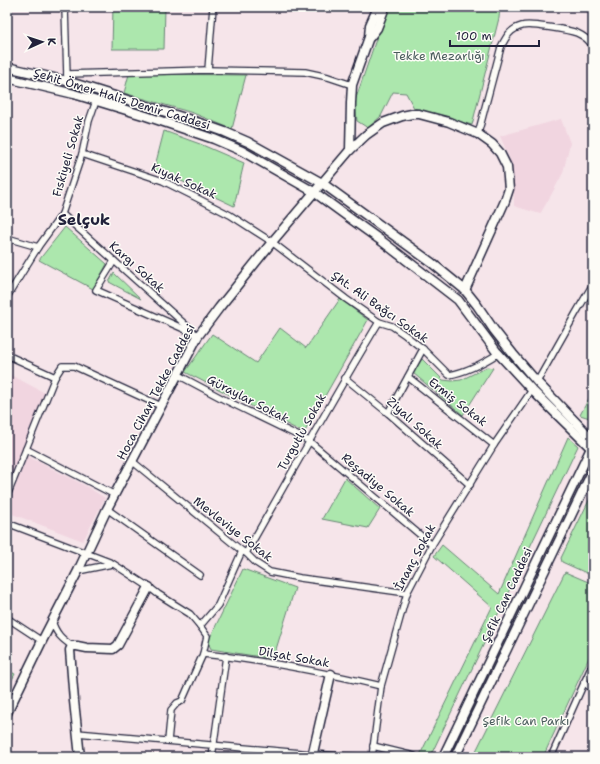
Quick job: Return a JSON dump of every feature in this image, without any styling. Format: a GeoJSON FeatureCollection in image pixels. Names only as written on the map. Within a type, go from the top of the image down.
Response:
{"type":"FeatureCollection","features":[{"type":"Feature","properties":{"kind":"main road"},"geometry":{"type":"LineString","coordinates":[[350,150],[350,103],[352,85],[369,37],[370,25],[378,7]]}},
{"type":"Feature","properties":{"kind":"main road"},"geometry":{"type":"LineString","coordinates":[[369,37],[377,28],[385,7]]}},
{"type":"Feature","properties":{"kind":"main road","name":"Şehit Ömer Halis Demir Caddesi"},"geometry":{"type":"LineString","coordinates":[[7,67],[67,78],[225,132],[248,142],[322,183],[432,262],[465,290],[513,354],[593,440]]}},
{"type":"Feature","properties":{"kind":"main road","name":"Şehit Ömer Halis Demir Caddesi"},"geometry":{"type":"LineString","coordinates":[[7,78],[96,100],[214,139],[242,152],[314,192],[383,242],[458,300],[499,353],[532,390],[592,447]]}},
{"type":"Feature","properties":{"kind":"main road","name":"Hoca Cihan Tekke Caddesi"},"geometry":{"type":"LineString","coordinates":[[7,713],[78,571],[107,509],[198,336],[272,242],[350,150],[366,134],[383,123],[412,114],[428,116],[449,122],[478,134],[492,144],[500,153],[507,167],[510,189],[465,290]]}},
{"type":"Feature","properties":{"kind":"main road","name":"Şefik Can Caddesi"},"geometry":{"type":"LineString","coordinates":[[442,757],[592,447]]}},
{"type":"Feature","properties":{"kind":"main road","name":"Şefik Can Caddesi"},"geometry":{"type":"LineString","coordinates":[[455,757],[593,470]]}},
{"type":"Feature","properties":{"kind":"main road"},"geometry":{"type":"LineString","coordinates":[[80,757],[70,650],[72,646],[113,649],[118,645],[149,587]]}},
{"type":"Feature","properties":{"kind":"main road"},"geometry":{"type":"LineString","coordinates":[[312,755],[331,674]]}},
{"type":"Feature","properties":{"kind":"street"},"geometry":{"type":"LineString","coordinates":[[65,7],[67,78],[208,70],[305,72],[328,77],[352,85]]}},
{"type":"Feature","properties":{"kind":"street"},"geometry":{"type":"LineString","coordinates":[[208,70],[213,7]]}},
{"type":"Feature","properties":{"kind":"street"},"geometry":{"type":"LineString","coordinates":[[478,134],[501,47],[507,35],[514,29],[523,25],[578,33],[590,42],[593,47]]}},
{"type":"Feature","properties":{"kind":"street","name":"Fıskiyeli Sokak"},"geometry":{"type":"LineString","coordinates":[[7,297],[38,247],[62,214],[82,154],[89,121],[96,100]]}},
{"type":"Feature","properties":{"kind":"street","name":"Kıyak Sokak"},"geometry":{"type":"LineString","coordinates":[[82,154],[163,181],[230,215],[272,242]]}},
{"type":"Feature","properties":{"kind":"street","name":"Kargı Sokak"},"geometry":{"type":"LineString","coordinates":[[62,214],[198,336]]}},
{"type":"Feature","properties":{"kind":"street"},"geometry":{"type":"LineString","coordinates":[[7,238],[38,247]]}},
{"type":"Feature","properties":{"kind":"street","name":"Şht. Ali Bağcı Sokak"},"geometry":{"type":"LineString","coordinates":[[272,242],[346,299],[379,322],[392,326],[423,349],[449,374],[456,374],[499,353]]}},
{"type":"Feature","properties":{"kind":"street"},"geometry":{"type":"LineString","coordinates":[[114,261],[96,290],[198,336]]}},
{"type":"Feature","properties":{"kind":"street"},"geometry":{"type":"LineString","coordinates":[[538,382],[593,284]]}},
{"type":"Feature","properties":{"kind":"street","name":"Turgutlu Sokak"},"geometry":{"type":"LineString","coordinates":[[200,626],[218,605],[244,552],[379,322]]}},
{"type":"Feature","properties":{"kind":"street"},"geometry":{"type":"LineString","coordinates":[[388,413],[423,349]]}},
{"type":"Feature","properties":{"kind":"street"},"geometry":{"type":"LineString","coordinates":[[7,355],[55,377]]}},
{"type":"Feature","properties":{"kind":"street"},"geometry":{"type":"LineString","coordinates":[[7,496],[55,377],[62,366],[74,366],[161,406]]}},
{"type":"Feature","properties":{"kind":"street","name":"Güraylar Sokak"},"geometry":{"type":"LineString","coordinates":[[178,375],[309,441]]}},
{"type":"Feature","properties":{"kind":"street","name":"Ermiş Sokak"},"geometry":{"type":"LineString","coordinates":[[408,377],[494,445]]}},
{"type":"Feature","properties":{"kind":"street","name":"Ziyalı Sokak"},"geometry":{"type":"LineString","coordinates":[[346,378],[470,485]]}},
{"type":"Feature","properties":{"kind":"street","name":"İnanç Sokak"},"geometry":{"type":"LineString","coordinates":[[372,757],[381,686],[407,593],[432,545],[494,445],[532,390]]}},
{"type":"Feature","properties":{"kind":"street","name":"Reşadiye Sokak"},"geometry":{"type":"LineString","coordinates":[[309,441],[432,545]]}},
{"type":"Feature","properties":{"kind":"street"},"geometry":{"type":"LineString","coordinates":[[26,449],[115,495]]}},
{"type":"Feature","properties":{"kind":"street","name":"Mevleviye Sokak"},"geometry":{"type":"LineString","coordinates":[[132,462],[256,563],[270,572],[300,578],[407,593]]}},
{"type":"Feature","properties":{"kind":"street"},"geometry":{"type":"LineString","coordinates":[[107,509],[200,575]]}},
{"type":"Feature","properties":{"kind":"street"},"geometry":{"type":"LineString","coordinates":[[7,523],[112,564],[190,614],[200,626],[206,636],[203,654],[182,701],[177,703],[171,710],[168,741]]}},
{"type":"Feature","properties":{"kind":"street"},"geometry":{"type":"LineString","coordinates":[[78,571],[112,564]]}},
{"type":"Feature","properties":{"kind":"street"},"geometry":{"type":"LineString","coordinates":[[7,618],[42,641]]}},
{"type":"Feature","properties":{"kind":"street"},"geometry":{"type":"LineString","coordinates":[[52,622],[54,628],[62,639],[72,646]]}},
{"type":"Feature","properties":{"kind":"street","name":"Dilşat Sokak"},"geometry":{"type":"LineString","coordinates":[[203,654],[226,656],[331,674],[381,686]]}},
{"type":"Feature","properties":{"kind":"street"},"geometry":{"type":"LineString","coordinates":[[212,757],[226,656]]}},
{"type":"Feature","properties":{"kind":"street"},"geometry":{"type":"LineString","coordinates":[[551,757],[593,663]]}},
{"type":"Feature","properties":{"kind":"street"},"geometry":{"type":"LineString","coordinates":[[584,682],[593,690]]}},
{"type":"Feature","properties":{"kind":"street"},"geometry":{"type":"LineString","coordinates":[[77,733],[312,755],[357,757]]}},
{"type":"Feature","properties":{"kind":"street"},"geometry":{"type":"LineString","coordinates":[[373,746],[414,756]]}},
{"type":"Feature","properties":{"kind":"shaded area"},"geometry":{"type":"Polygon","coordinates":[[[561,119],[570,143],[563,173],[540,214],[514,206],[514,180],[509,157],[500,136],[561,119]]]}},
{"type":"Feature","properties":{"kind":"shaded area"},"geometry":{"type":"Polygon","coordinates":[[[7,373],[47,394],[7,487],[7,373]]]}},
{"type":"Feature","properties":{"kind":"shaded area"},"geometry":{"type":"Polygon","coordinates":[[[27,456],[84,485],[105,498],[83,541],[7,512],[27,456]]]}},
{"type":"Feature","properties":{"kind":"green space"},"geometry":{"type":"Polygon","coordinates":[[[113,7],[165,7],[164,49],[112,49],[113,7]]]}},
{"type":"Feature","properties":{"kind":"green space","name":"Tekke Mezarlığı"},"geometry":{"type":"Polygon","coordinates":[[[387,7],[500,7],[499,18],[472,125],[414,108],[406,93],[393,92],[381,116],[368,128],[357,121],[355,101],[387,7]]]}},
{"type":"Feature","properties":{"kind":"green space"},"geometry":{"type":"Polygon","coordinates":[[[129,74],[246,75],[232,129],[193,113],[124,93],[129,74]]]}},
{"type":"Feature","properties":{"kind":"green space"},"geometry":{"type":"Polygon","coordinates":[[[164,131],[200,144],[244,163],[234,206],[175,178],[154,170],[164,131]]]}},
{"type":"Feature","properties":{"kind":"green space"},"geometry":{"type":"Polygon","coordinates":[[[65,227],[107,264],[93,289],[39,260],[65,227]]]}},
{"type":"Feature","properties":{"kind":"green space"},"geometry":{"type":"Polygon","coordinates":[[[114,273],[141,299],[109,282],[114,273]]]}},
{"type":"Feature","properties":{"kind":"green space"},"geometry":{"type":"Polygon","coordinates":[[[340,299],[368,320],[304,433],[185,372],[212,334],[256,363],[280,328],[306,348],[340,299]]]}},
{"type":"Feature","properties":{"kind":"green space"},"geometry":{"type":"Polygon","coordinates":[[[422,359],[443,380],[461,380],[487,367],[493,368],[463,415],[413,373],[422,359]]]}},
{"type":"Feature","properties":{"kind":"green space"},"geometry":{"type":"Polygon","coordinates":[[[593,391],[593,419],[580,415],[593,391]]]}},
{"type":"Feature","properties":{"kind":"green space"},"geometry":{"type":"Polygon","coordinates":[[[568,437],[578,446],[430,757],[419,757],[492,607],[434,556],[442,545],[499,594],[568,437]]]}},
{"type":"Feature","properties":{"kind":"green space"},"geometry":{"type":"Polygon","coordinates":[[[345,478],[380,509],[368,528],[322,519],[345,478]]]}},
{"type":"Feature","properties":{"kind":"green space"},"geometry":{"type":"Polygon","coordinates":[[[593,492],[593,576],[562,562],[561,558],[593,492]]]}},
{"type":"Feature","properties":{"kind":"green space"},"geometry":{"type":"Polygon","coordinates":[[[243,569],[295,588],[273,659],[211,649],[208,642],[243,569]]]}},
{"type":"Feature","properties":{"kind":"green space","name":"Şefik Can Parkı"},"geometry":{"type":"Polygon","coordinates":[[[565,572],[593,584],[593,649],[543,757],[473,757],[565,572]]]}},
{"type":"Feature","properties":{"kind":"green space"},"geometry":{"type":"Polygon","coordinates":[[[7,670],[15,674],[7,689],[7,670]]]}},
{"type":"Feature","properties":{"kind":"district","name":"Selçuk"},"geometry":{"type":"Point","coordinates":[84,219]}}]}
